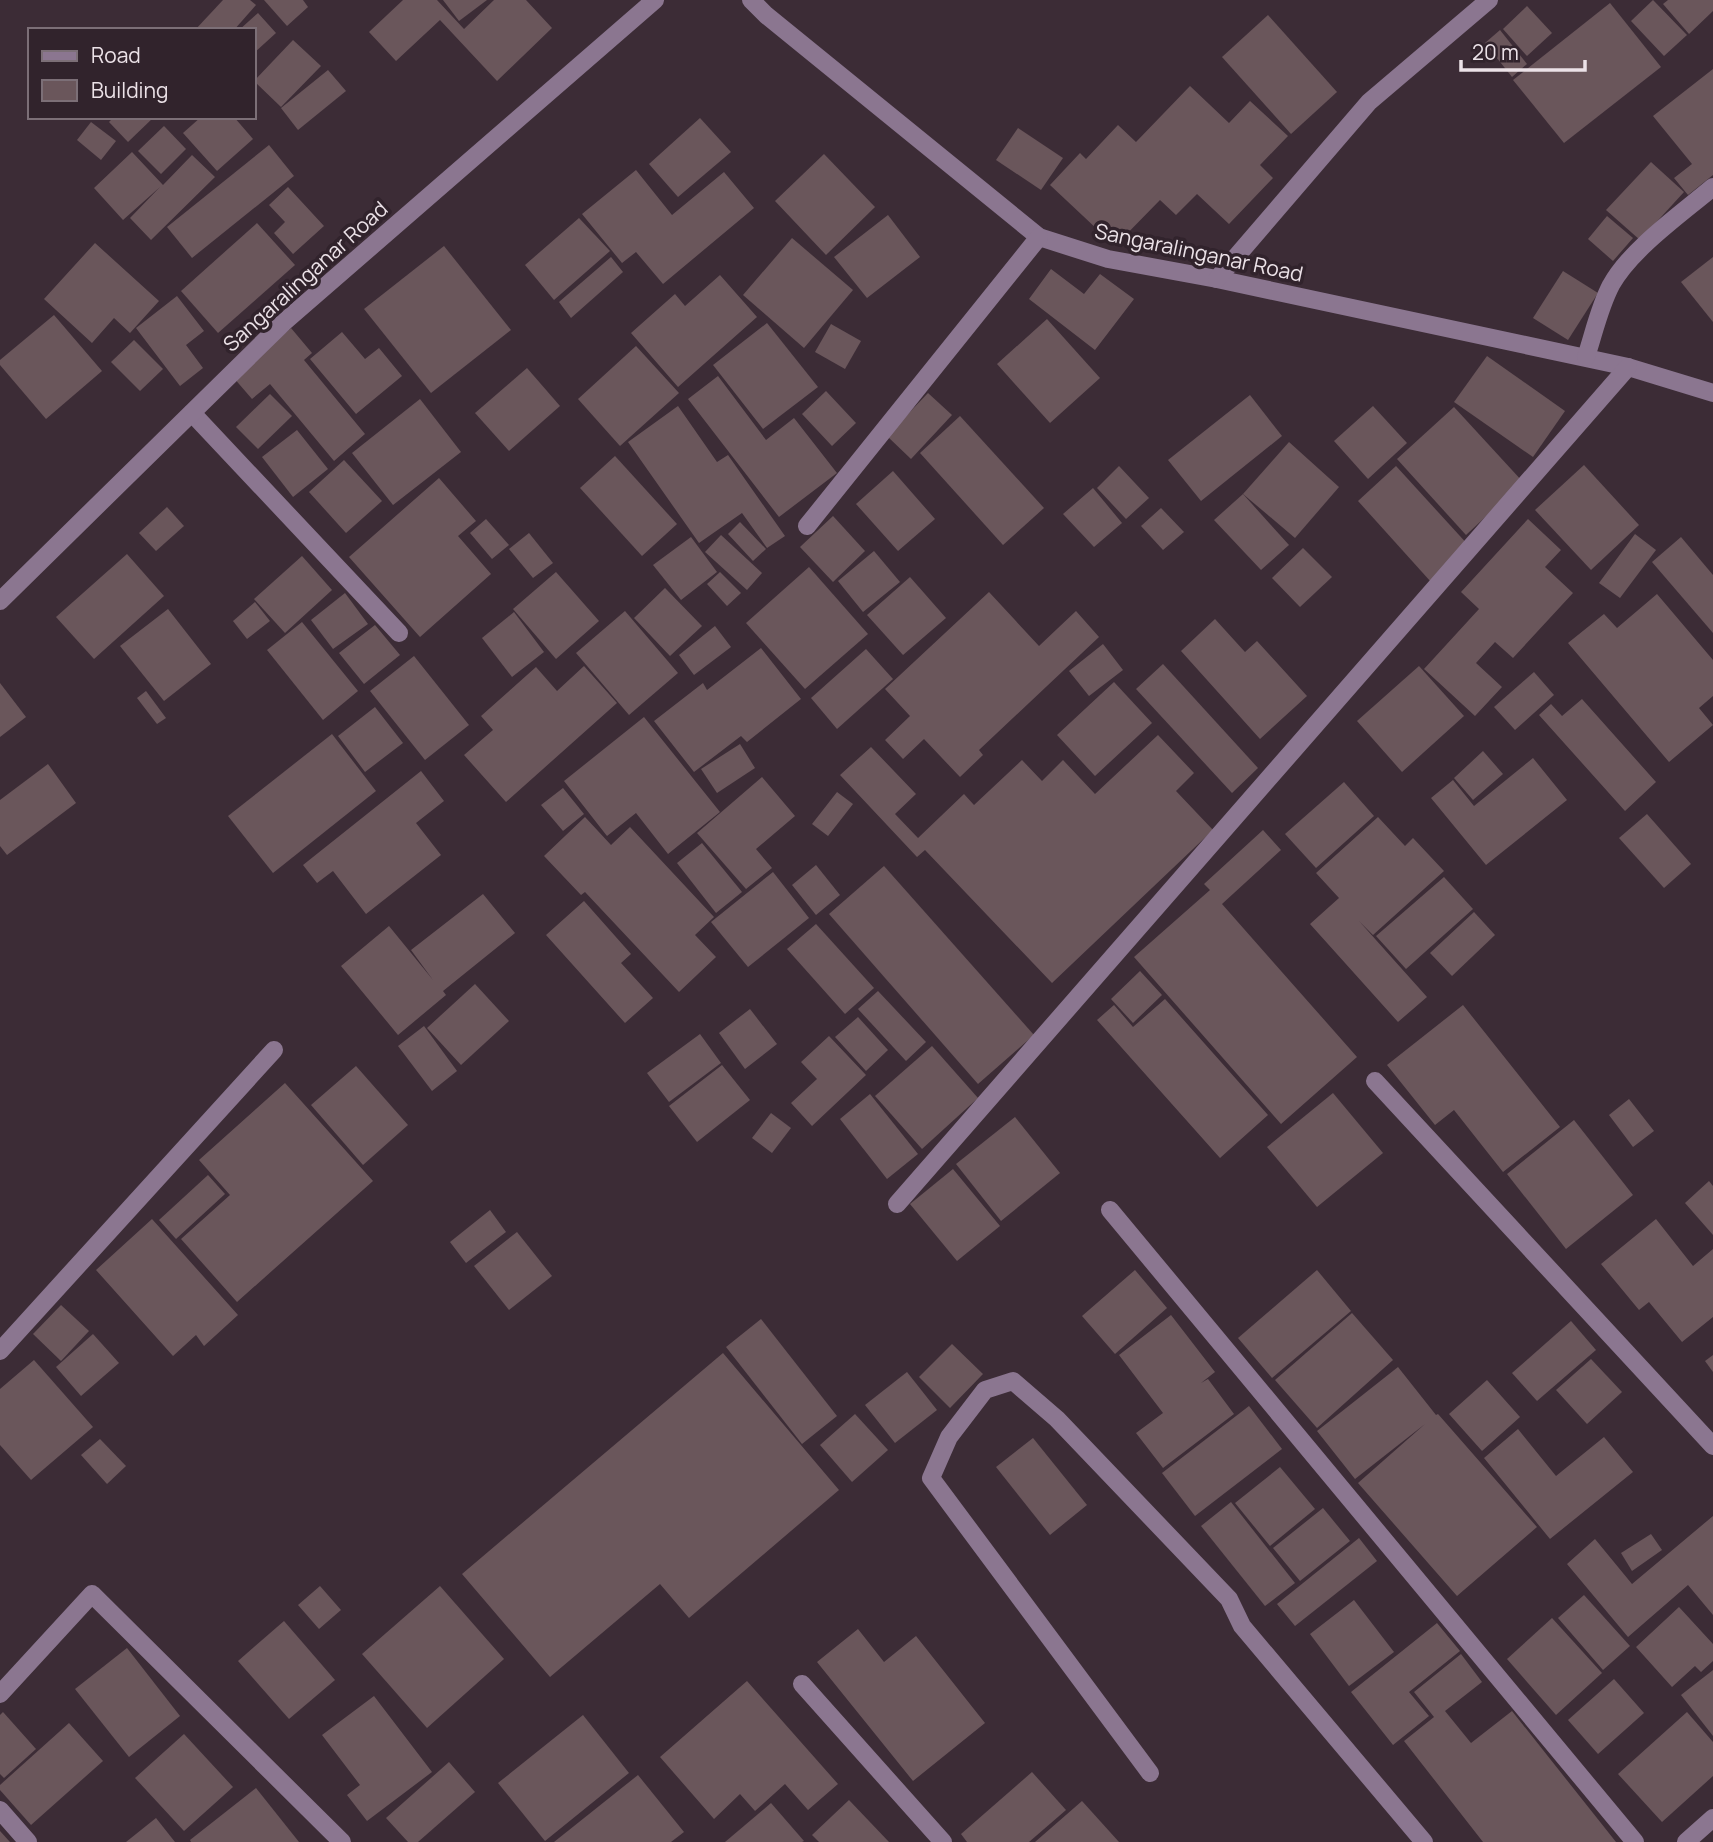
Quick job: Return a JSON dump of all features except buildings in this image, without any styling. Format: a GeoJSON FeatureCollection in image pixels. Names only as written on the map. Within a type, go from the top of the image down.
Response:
{"type":"FeatureCollection","features":[{"type":"Feature","properties":{"kind":"street","name":"Sangaralinganar Road"},"geometry":{"type":"LineString","coordinates":[[0,601],[283,323],[655,0]]}},
{"type":"Feature","properties":{"kind":"street","name":"Sangaralinganar Road"},"geometry":{"type":"LineString","coordinates":[[751,0],[1038,237],[1108,259],[1217,279],[1628,367],[1713,393]]}},
{"type":"Feature","properties":{"kind":"street"},"geometry":{"type":"LineString","coordinates":[[1217,279],[1369,102],[1489,0]]}},
{"type":"Feature","properties":{"kind":"street"},"geometry":{"type":"LineString","coordinates":[[1586,358],[1603,302],[1613,282],[1632,256],[1713,187]]}},
{"type":"Feature","properties":{"kind":"street"},"geometry":{"type":"LineString","coordinates":[[807,526],[1038,237]]}},
{"type":"Feature","properties":{"kind":"street"},"geometry":{"type":"LineString","coordinates":[[897,1205],[1628,367]]}},
{"type":"Feature","properties":{"kind":"street"},"geometry":{"type":"LineString","coordinates":[[192,413],[399,633]]}},
{"type":"Feature","properties":{"kind":"street"},"geometry":{"type":"LineString","coordinates":[[0,1351],[274,1050]]}},
{"type":"Feature","properties":{"kind":"street"},"geometry":{"type":"LineString","coordinates":[[1375,1082],[1713,1446]]}},
{"type":"Feature","properties":{"kind":"street"},"geometry":{"type":"LineString","coordinates":[[1110,1210],[1635,1842]]}},
{"type":"Feature","properties":{"kind":"street"},"geometry":{"type":"LineString","coordinates":[[1150,1773],[931,1478],[949,1437],[985,1390],[1013,1381],[1057,1419],[1229,1599],[1242,1626],[1424,1842]]}},
{"type":"Feature","properties":{"kind":"street"},"geometry":{"type":"LineString","coordinates":[[0,1694],[92,1594],[342,1842]]}},
{"type":"Feature","properties":{"kind":"street"},"geometry":{"type":"LineString","coordinates":[[802,1684],[943,1842]]}},
{"type":"Feature","properties":{"kind":"street"},"geometry":{"type":"LineString","coordinates":[[0,1810],[28,1842]]}},
{"type":"Feature","properties":{"kind":"street"},"geometry":{"type":"LineString","coordinates":[[1686,1842],[1713,1818]]}}]}
